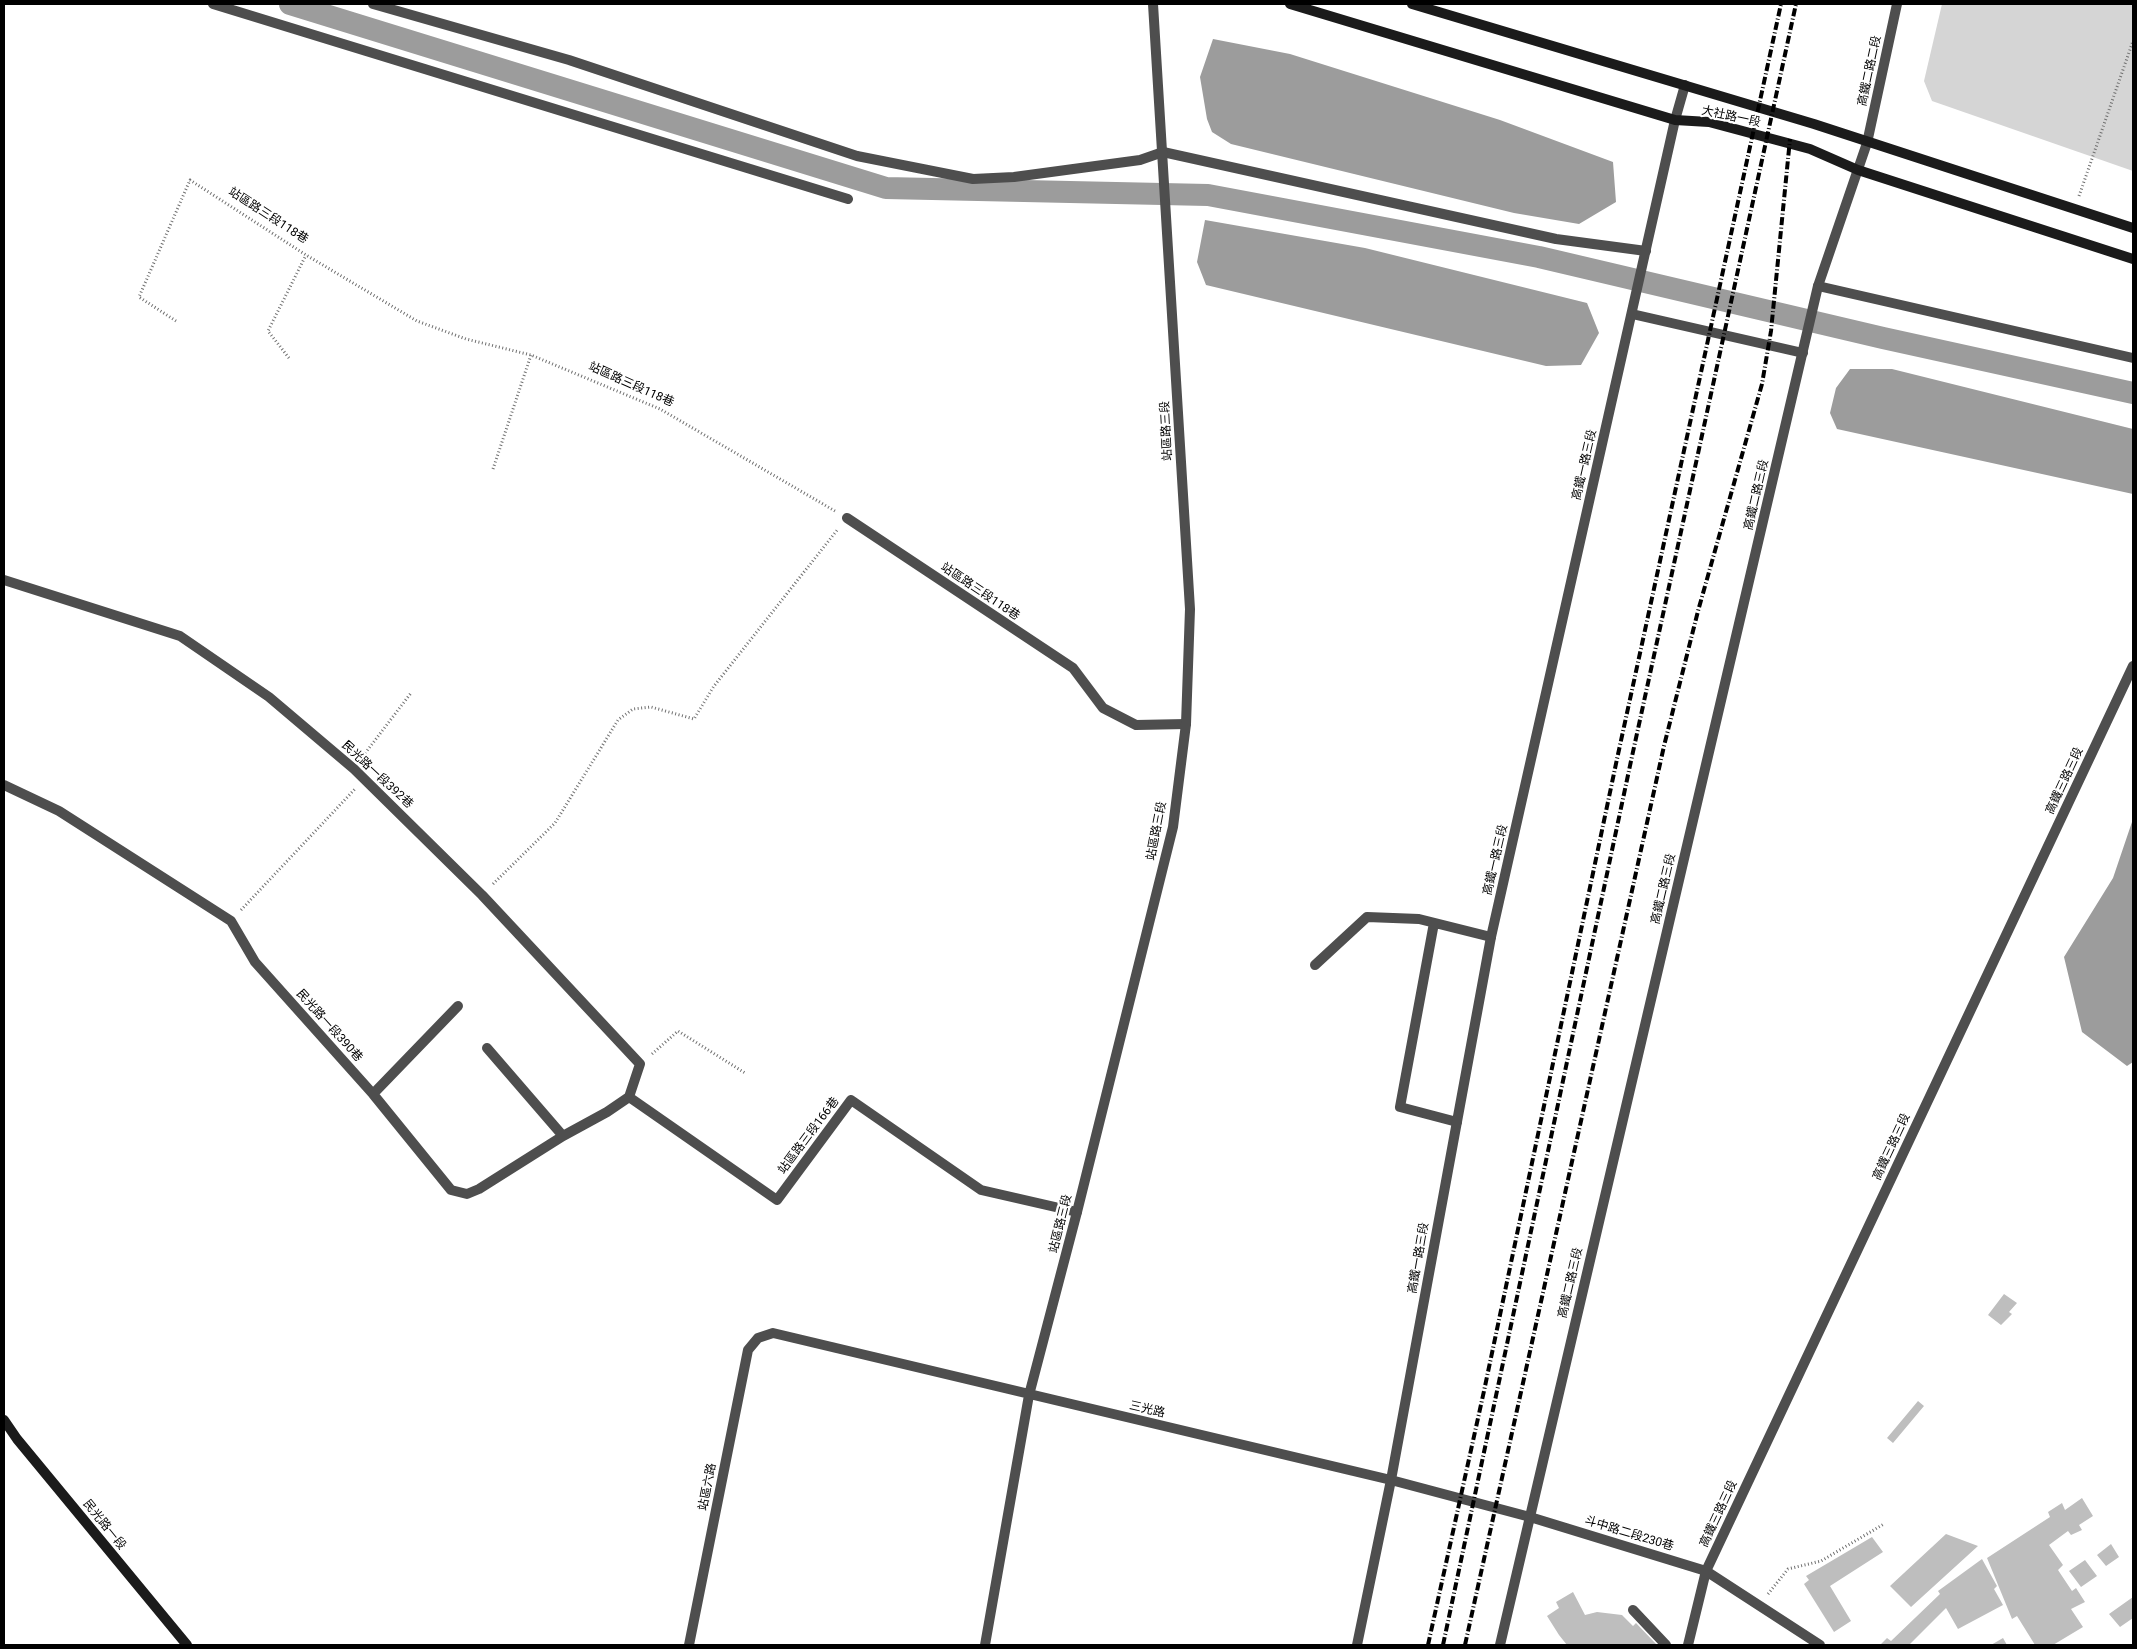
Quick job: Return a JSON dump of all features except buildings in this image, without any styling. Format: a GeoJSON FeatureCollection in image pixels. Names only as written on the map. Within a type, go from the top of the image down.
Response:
{"type":"FeatureCollection","features":[{"type":"Feature","properties":{"kind":"street"},"geometry":{"type":"LineString","coordinates":[[213,4],[848,199]]}},
{"type":"Feature","properties":{"kind":"street"},"geometry":{"type":"LineString","coordinates":[[373,4],[568,60],[857,156],[973,179],[1014,177],[1140,160],[1162,152],[1556,239],[1646,251]]}},
{"type":"Feature","properties":{"kind":"street","name":"站區路三段"},"geometry":{"type":"LineString","coordinates":[[985,1645],[1029,1395],[1077,1212],[1172,827],[1186,724],[1190,610],[1154,4]]}},
{"type":"Feature","properties":{"kind":"street","name":"大社路一段"},"geometry":{"type":"LineString","coordinates":[[1290,4],[1675,120],[1709,122],[1792,144],[1858,170],[2133,259]]}},
{"type":"Feature","properties":{"kind":"street","name":"大社路一段"},"geometry":{"type":"LineString","coordinates":[[1412,4],[1685,85],[2133,228]]}},
{"type":"Feature","properties":{"kind":"street","name":"高鐵二路二段"},"geometry":{"type":"LineString","coordinates":[[1868,143],[1897,4]]}},
{"type":"Feature","properties":{"kind":"street","name":"高鐵一路三段"},"geometry":{"type":"LineString","coordinates":[[1357,1645],[1391,1480],[1491,937],[1675,120],[1685,85]]}},
{"type":"Feature","properties":{"kind":"street","name":"高鐵二路三段"},"geometry":{"type":"LineString","coordinates":[[1500,1645],[1818,286],[1868,143]]}},
{"type":"Feature","properties":{"kind":"street"},"geometry":{"type":"LineString","coordinates":[[1818,286],[2133,358]]}},
{"type":"Feature","properties":{"kind":"street"},"geometry":{"type":"LineString","coordinates":[[1632,314],[1802,353]]}},
{"type":"Feature","properties":{"kind":"street","name":"站區路三段118巷"},"geometry":{"type":"LineString","coordinates":[[847,518],[1073,668],[1103,708],[1136,725],[1186,724]]}},
{"type":"Feature","properties":{"kind":"street","name":"民光路一段392巷"},"geometry":{"type":"LineString","coordinates":[[4,580],[180,636],[269,697],[354,769],[482,895],[640,1064]]}},
{"type":"Feature","properties":{"kind":"street","name":"高鐵三路三段"},"geometry":{"type":"LineString","coordinates":[[1688,1645],[1706,1571],[2133,666]]}},
{"type":"Feature","properties":{"kind":"street","name":"民光路一段390巷"},"geometry":{"type":"LineString","coordinates":[[4,785],[59,811],[230,921],[255,962],[374,1094],[451,1190],[466,1194],[479,1190],[563,1136],[607,1112],[629,1097]]}},
{"type":"Feature","properties":{"kind":"street"},"geometry":{"type":"LineString","coordinates":[[1315,965],[1367,917],[1419,919],[1491,937]]}},
{"type":"Feature","properties":{"kind":"street"},"geometry":{"type":"LineString","coordinates":[[1434,923],[1400,1107],[1457,1122]]}},
{"type":"Feature","properties":{"kind":"street"},"geometry":{"type":"LineString","coordinates":[[374,1094],[458,1006]]}},
{"type":"Feature","properties":{"kind":"street"},"geometry":{"type":"LineString","coordinates":[[487,1048],[563,1136]]}},
{"type":"Feature","properties":{"kind":"street"},"geometry":{"type":"LineString","coordinates":[[629,1097],[640,1064]]}},
{"type":"Feature","properties":{"kind":"street","name":"站區路三段166巷"},"geometry":{"type":"LineString","coordinates":[[629,1097],[777,1200],[851,1100],[981,1190],[1077,1212]]}},
{"type":"Feature","properties":{"kind":"street","name":"三光路"},"geometry":{"type":"LineString","coordinates":[[758,1338],[773,1333],[1391,1480],[1530,1517]]}},
{"type":"Feature","properties":{"kind":"street","name":"站區六路"},"geometry":{"type":"LineString","coordinates":[[689,1645],[748,1350],[758,1338]]}},
{"type":"Feature","properties":{"kind":"street","name":"民光路一段"},"geometry":{"type":"LineString","coordinates":[[4,1420],[17,1440],[187,1645]]}},
{"type":"Feature","properties":{"kind":"street","name":"斗中路二段230巷"},"geometry":{"type":"LineString","coordinates":[[1530,1517],[1706,1571],[1820,1645]]}},
{"type":"Feature","properties":{"kind":"street"},"geometry":{"type":"LineString","coordinates":[[1633,1610],[1666,1645]]}},
{"type":"Feature","properties":{"kind":"path"},"geometry":{"type":"LineString","coordinates":[[2074,210],[2133,41]]}},
{"type":"Feature","properties":{"kind":"path","name":"站區路三段118巷"},"geometry":{"type":"LineString","coordinates":[[176,320],[138,297],[190,180],[306,256],[417,320],[466,339],[531,355],[660,410],[847,518]]}},
{"type":"Feature","properties":{"kind":"path"},"geometry":{"type":"LineString","coordinates":[[289,358],[268,331],[306,256]]}},
{"type":"Feature","properties":{"kind":"path"},"geometry":{"type":"LineString","coordinates":[[493,469],[531,355]]}},
{"type":"Feature","properties":{"kind":"path"},"geometry":{"type":"LineString","coordinates":[[482,895],[555,822],[618,720],[634,709],[651,707],[694,718],[714,686],[847,518]]}},
{"type":"Feature","properties":{"kind":"path"},"geometry":{"type":"LineString","coordinates":[[354,769],[411,693]]}},
{"type":"Feature","properties":{"kind":"path"},"geometry":{"type":"LineString","coordinates":[[230,921],[364,779]]}},
{"type":"Feature","properties":{"kind":"path"},"geometry":{"type":"LineString","coordinates":[[640,1064],[678,1031],[745,1073]]}},
{"type":"Feature","properties":{"kind":"path"},"geometry":{"type":"LineString","coordinates":[[1759,1606],[1788,1569],[1821,1561],[1884,1524]]}},
{"type":"Feature","properties":{"kind":"shaded area"},"geometry":{"type":"Polygon","coordinates":[[[1942,4],[2133,4],[2133,171],[1932,101],[1924,81],[1942,4]]]}},
{"type":"Feature","properties":{"kind":"shaded area"},"geometry":{"type":"Polygon","coordinates":[[[1213,39],[1290,54],[1500,120],[1613,162],[1616,202],[1579,224],[1514,213],[1231,144],[1212,132],[1207,119],[1200,77],[1213,39]]]}},
{"type":"Feature","properties":{"kind":"shaded area"},"geometry":{"type":"Polygon","coordinates":[[[1205,220],[1365,248],[1587,303],[1599,333],[1581,365],[1546,366],[1206,285],[1197,262],[1205,220]]]}},
{"type":"Feature","properties":{"kind":"shaded area"},"geometry":{"type":"Polygon","coordinates":[[[1850,369],[1892,369],[2133,429],[2133,494],[1837,429],[1830,413],[1836,388],[1850,369]]]}},
{"type":"Feature","properties":{"kind":"shaded area"},"geometry":{"type":"Polygon","coordinates":[[[2133,819],[2133,1062],[2127,1066],[2082,1032],[2064,957],[2113,878],[2133,819]]]}},
{"type":"Feature","properties":{"kind":"waterway"},"geometry":{"type":"LineString","coordinates":[[290,4],[886,188],[1208,195],[1539,257],[1883,338],[2133,393]]}},
{"type":"Feature","properties":{"kind":"railway"},"geometry":{"type":"LineString","coordinates":[[1428,1645],[1484,1391],[1617,759],[1781,4]]}},
{"type":"Feature","properties":{"kind":"railway"},"geometry":{"type":"LineString","coordinates":[[1443,1645],[1631,761],[1796,4]]}},
{"type":"Feature","properties":{"kind":"railway"},"geometry":{"type":"LineString","coordinates":[[1465,1645],[1664,746],[1698,611],[1762,384],[1771,331],[1790,139]]}}]}
